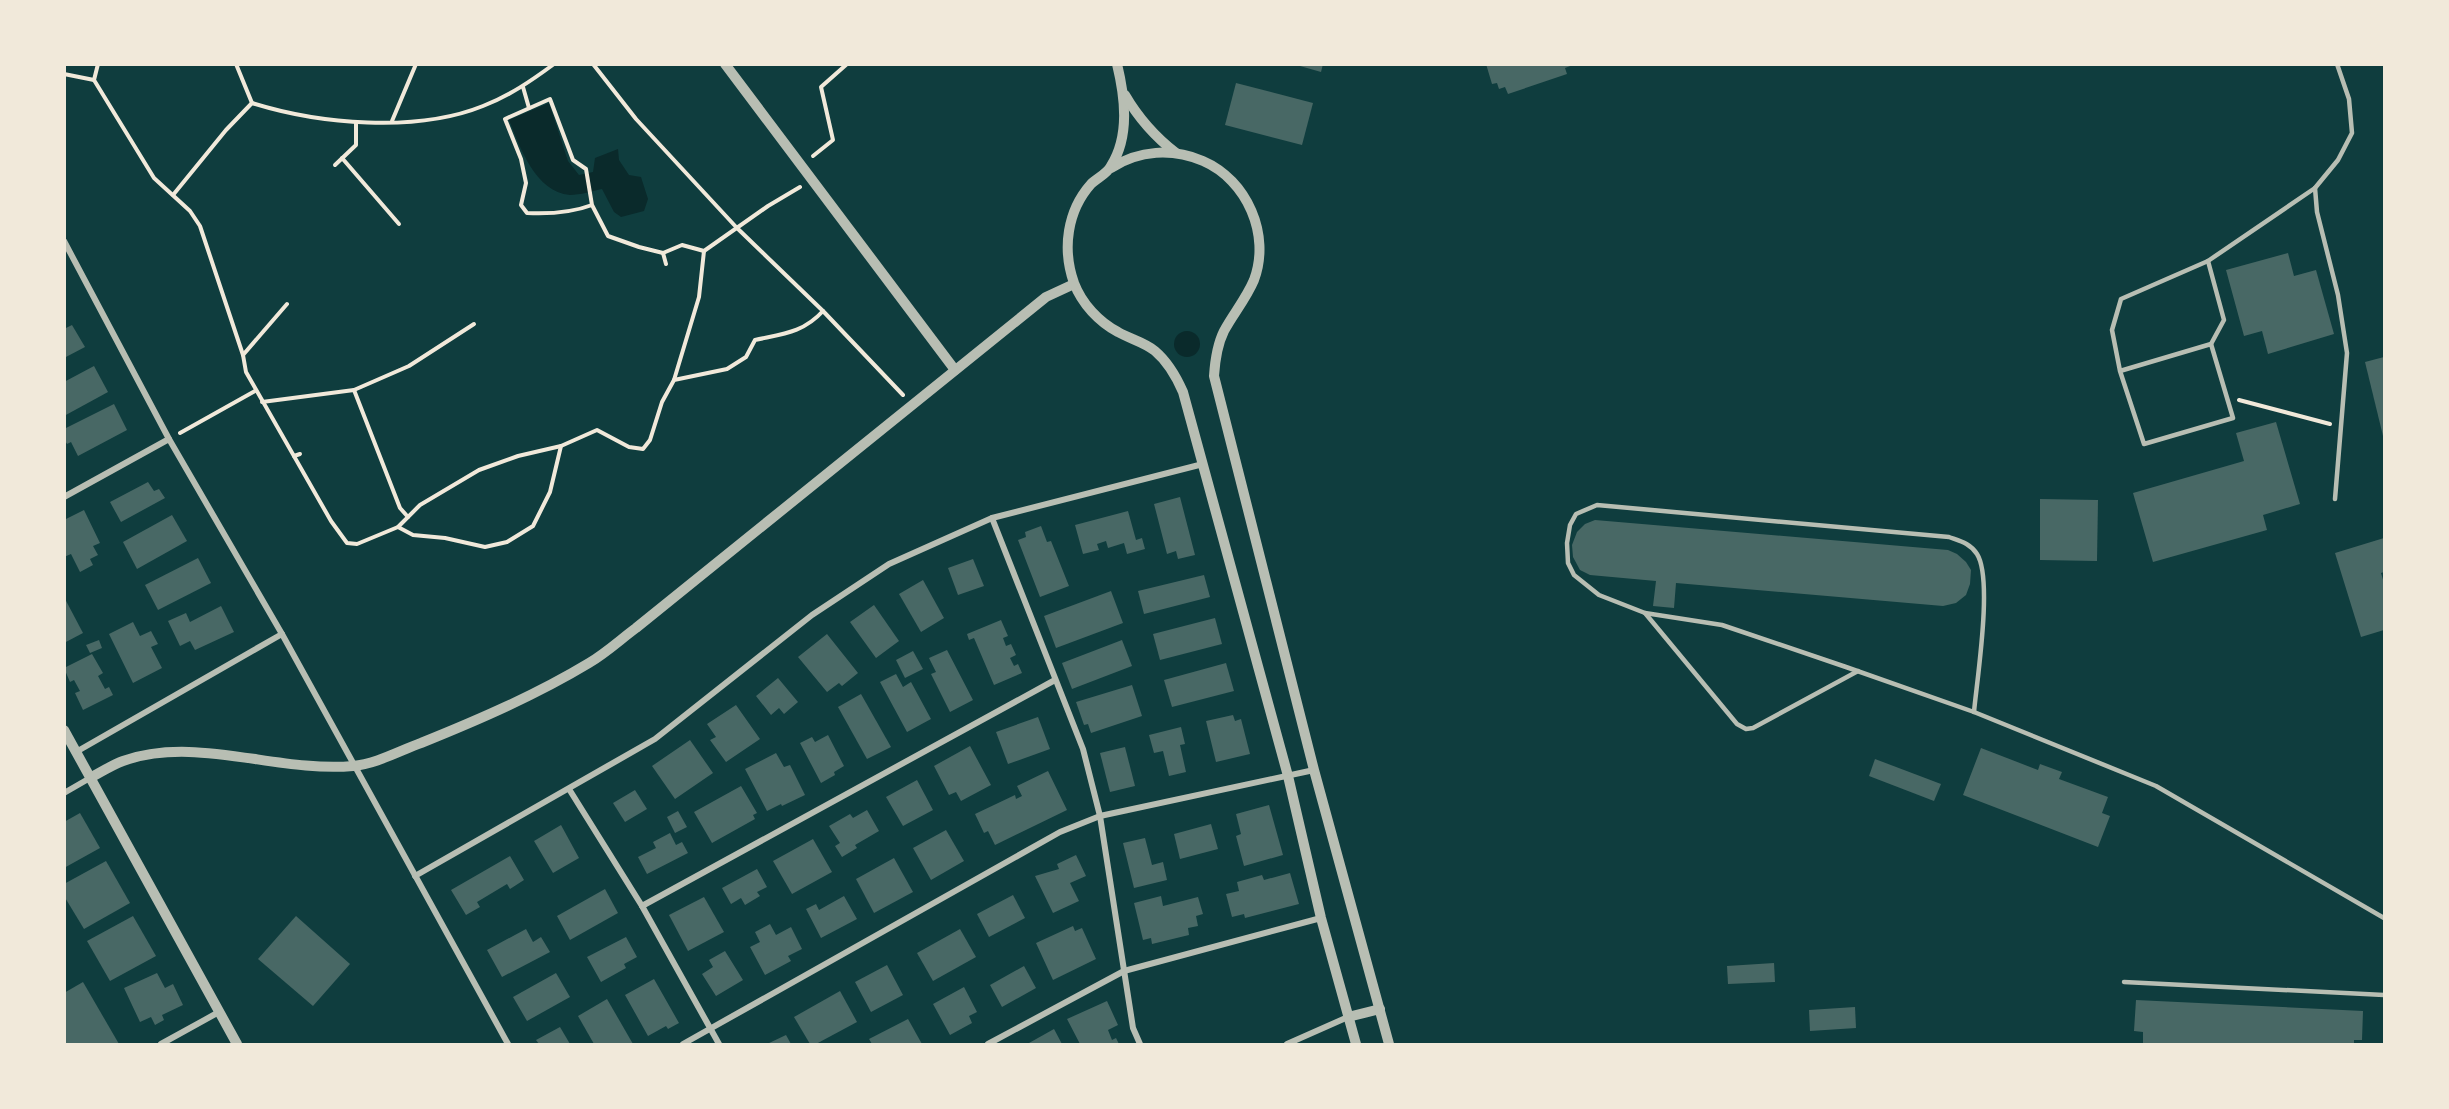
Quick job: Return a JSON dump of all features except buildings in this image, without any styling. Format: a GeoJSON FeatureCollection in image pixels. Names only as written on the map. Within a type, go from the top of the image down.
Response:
{"type":"FeatureCollection","features":[{"type":"Feature","properties":{"kind":"street"},"geometry":{"type":"LineString","coordinates":[[725,64],[955,370]]}},
{"type":"Feature","properties":{"kind":"street"},"geometry":{"type":"LineString","coordinates":[[1111,168],[1124,126],[1124,94],[1117,64]]}},
{"type":"Feature","properties":{"kind":"street"},"geometry":{"type":"LineString","coordinates":[[1124,94],[1139,118],[1156,138],[1176,153]]}},
{"type":"Feature","properties":{"kind":"street"},"geometry":{"type":"LineString","coordinates":[[1356,1044],[1321,918],[1288,776],[1183,392],[1165,361],[1153,350],[1105,324],[1092,312],[1074,284],[1069,265],[1067,247],[1074,213],[1092,183],[1111,168],[1137,156],[1155,152],[1176,153],[1210,164],[1226,175],[1249,205],[1256,222],[1259,260],[1247,295],[1223,332],[1214,376],[1314,770],[1389,1044]]}},
{"type":"Feature","properties":{"kind":"street"},"geometry":{"type":"LineString","coordinates":[[64,242],[169,439],[282,634],[508,1044]]}},
{"type":"Feature","properties":{"kind":"street"},"geometry":{"type":"LineString","coordinates":[[64,793],[123,761],[163,753],[208,753],[315,767],[355,766],[378,760],[461,727],[549,685],[591,662],[636,628],[1046,297],[1074,284]]}},
{"type":"Feature","properties":{"kind":"street"},"geometry":{"type":"LineString","coordinates":[[64,497],[169,439]]}},
{"type":"Feature","properties":{"kind":"street"},"geometry":{"type":"LineString","coordinates":[[415,876],[655,739],[812,615],[889,564],[992,518],[1203,464]]}},
{"type":"Feature","properties":{"kind":"street"},"geometry":{"type":"LineString","coordinates":[[992,518],[1083,750],[1100,816],[1132,1028],[1140,1044]]}},
{"type":"Feature","properties":{"kind":"street"},"geometry":{"type":"LineString","coordinates":[[76,752],[282,634]]}},
{"type":"Feature","properties":{"kind":"street"},"geometry":{"type":"LineString","coordinates":[[642,906],[1055,680]]}},
{"type":"Feature","properties":{"kind":"street"},"geometry":{"type":"LineString","coordinates":[[64,730],[237,1044]]}},
{"type":"Feature","properties":{"kind":"street"},"geometry":{"type":"LineString","coordinates":[[683,1044],[1060,832],[1100,816],[1314,770]]}},
{"type":"Feature","properties":{"kind":"street"},"geometry":{"type":"LineString","coordinates":[[569,789],[642,906],[719,1044]]}},
{"type":"Feature","properties":{"kind":"street"},"geometry":{"type":"LineString","coordinates":[[988,1044],[1124,971],[1321,918]]}},
{"type":"Feature","properties":{"kind":"street"},"geometry":{"type":"LineString","coordinates":[[1287,1044],[1348,1017],[1380,1009]]}},
{"type":"Feature","properties":{"kind":"street"},"geometry":{"type":"LineString","coordinates":[[161,1044],[219,1012]]}},
{"type":"Feature","properties":{"kind":"lane"},"geometry":{"type":"LineString","coordinates":[[2211,344],[2233,418],[2144,444],[2120,371],[2112,330],[2121,300],[2208,261],[2315,188],[2338,160],[2352,133],[2349,99],[2337,64]]}},
{"type":"Feature","properties":{"kind":"lane"},"geometry":{"type":"LineString","coordinates":[[2315,188],[2317,212],[2338,295],[2347,353],[2335,500]]}},
{"type":"Feature","properties":{"kind":"lane"},"geometry":{"type":"LineString","coordinates":[[2120,371],[2211,344],[2224,321],[2208,261]]}},
{"type":"Feature","properties":{"kind":"lane"},"geometry":{"type":"LineString","coordinates":[[1974,712],[1984,590],[1978,555],[1968,544],[1949,537],[1597,505],[1576,514],[1570,525],[1567,543],[1568,563],[1574,575],[1599,595],[1645,614],[1722,625],[1858,671],[1974,712],[2156,786],[2385,918]]}},
{"type":"Feature","properties":{"kind":"lane"},"geometry":{"type":"LineString","coordinates":[[1645,614],[1731,718],[1746,729],[1753,729],[1858,671]]}},
{"type":"Feature","properties":{"kind":"lane"},"geometry":{"type":"LineString","coordinates":[[2124,982],[2385,995]]}},
{"type":"Feature","properties":{"kind":"path"},"geometry":{"type":"LineString","coordinates":[[98,64],[94,80],[154,178],[190,211],[200,226],[243,355],[246,372],[331,521],[347,543],[357,544],[398,527],[420,505],[479,470],[518,456],[561,446],[597,430],[629,447],[643,449],[650,440],[662,402],[674,380],[699,297],[704,251],[811,180]]}},
{"type":"Feature","properties":{"kind":"path"},"geometry":{"type":"LineString","coordinates":[[236,64],[252,103]]}},
{"type":"Feature","properties":{"kind":"path"},"geometry":{"type":"LineString","coordinates":[[392,121],[416,64]]}},
{"type":"Feature","properties":{"kind":"path"},"geometry":{"type":"LineString","coordinates":[[252,103],[287,114],[356,123],[423,121],[481,107],[523,87],[554,64]]}},
{"type":"Feature","properties":{"kind":"path"},"geometry":{"type":"LineString","coordinates":[[593,64],[636,119],[737,228],[823,311],[912,404]]}},
{"type":"Feature","properties":{"kind":"path"},"geometry":{"type":"LineString","coordinates":[[800,165],[833,140],[821,87],[847,64]]}},
{"type":"Feature","properties":{"kind":"path"},"geometry":{"type":"LineString","coordinates":[[64,74],[94,80]]}},
{"type":"Feature","properties":{"kind":"path"},"geometry":{"type":"LineString","coordinates":[[523,87],[529,108]]}},
{"type":"Feature","properties":{"kind":"path"},"geometry":{"type":"LineString","coordinates":[[592,205],[578,210],[545,214],[527,213],[521,205],[526,183],[521,159],[505,119],[550,99],[573,160],[586,170],[592,205],[608,236],[663,253],[681,245],[704,251]]}},
{"type":"Feature","properties":{"kind":"path"},"geometry":{"type":"LineString","coordinates":[[173,195],[226,130],[252,103]]}},
{"type":"Feature","properties":{"kind":"path"},"geometry":{"type":"LineString","coordinates":[[335,165],[356,145],[356,123]]}},
{"type":"Feature","properties":{"kind":"path"},"geometry":{"type":"LineString","coordinates":[[342,158],[399,224]]}},
{"type":"Feature","properties":{"kind":"path"},"geometry":{"type":"LineString","coordinates":[[200,226],[204,222]]}},
{"type":"Feature","properties":{"kind":"path"},"geometry":{"type":"LineString","coordinates":[[663,253],[666,264]]}},
{"type":"Feature","properties":{"kind":"path"},"geometry":{"type":"LineString","coordinates":[[243,355],[286,304]]}},
{"type":"Feature","properties":{"kind":"path"},"geometry":{"type":"LineString","coordinates":[[674,380],[727,369],[746,357],[755,340],[799,330],[815,320],[823,311]]}},
{"type":"Feature","properties":{"kind":"path"},"geometry":{"type":"LineString","coordinates":[[262,402],[354,390],[408,366],[474,324]]}},
{"type":"Feature","properties":{"kind":"path"},"geometry":{"type":"LineString","coordinates":[[354,390],[400,508],[408,517]]}},
{"type":"Feature","properties":{"kind":"path"},"geometry":{"type":"LineString","coordinates":[[188,428],[255,391]]}},
{"type":"Feature","properties":{"kind":"path"},"geometry":{"type":"LineString","coordinates":[[2226,396],[2341,427]]}},
{"type":"Feature","properties":{"kind":"path"},"geometry":{"type":"LineString","coordinates":[[398,527],[413,535],[445,538],[485,547],[507,542],[533,526],[550,492],[561,446]]}},
{"type":"Feature","properties":{"kind":"path"},"geometry":{"type":"LineString","coordinates":[[294,456],[300,454]]}},
{"type":"Feature","properties":{"kind":"water"},"geometry":{"type":"Polygon","coordinates":[[[549,103],[568,161],[579,175],[593,172],[595,158],[618,149],[619,160],[629,175],[641,177],[648,199],[644,211],[621,217],[614,212],[602,189],[570,195],[547,186],[538,177],[524,155],[509,120],[549,103]]]}},
{"type":"Feature","properties":{"kind":"water"},"geometry":{"type":"Polygon","coordinates":[[[1187,331],[1196,335],[1200,344],[1196,353],[1187,357],[1178,353],[1174,344],[1178,335],[1187,331]]]}}]}
